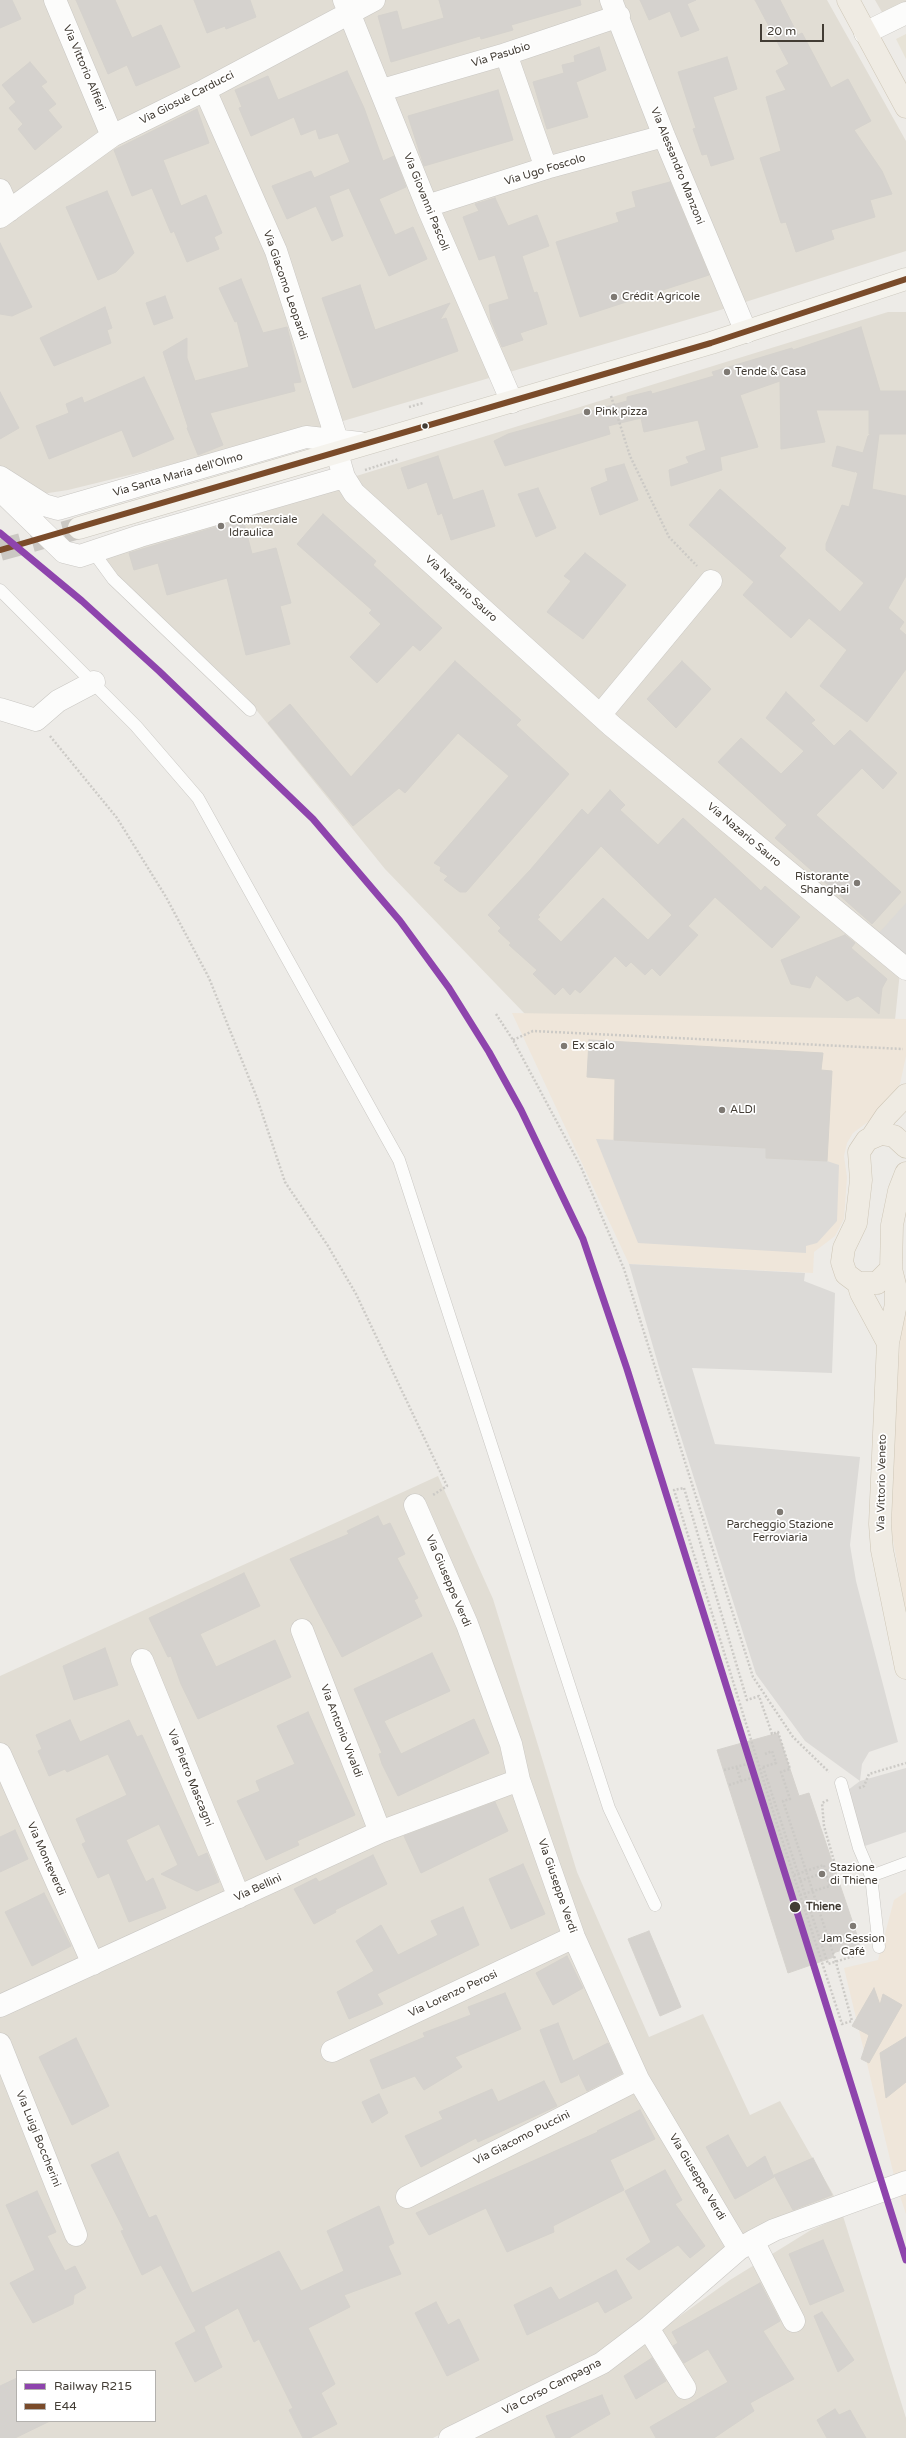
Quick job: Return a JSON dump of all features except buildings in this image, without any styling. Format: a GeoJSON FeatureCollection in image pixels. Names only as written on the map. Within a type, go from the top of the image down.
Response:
{"type":"FeatureCollection","features":[{"type":"Feature","properties":{"kind":"main road"},"geometry":{"type":"LineString","coordinates":[[848,0],[906,107]]}},
{"type":"Feature","properties":{"kind":"main road","name":"Via Santa Maria dell'Olmo"},"geometry":{"type":"LineString","coordinates":[[79,528],[315,457],[337,447],[365,443],[512,402],[746,332],[900,283]]}},
{"type":"Feature","properties":{"kind":"main road"},"geometry":{"type":"LineString","coordinates":[[888,1343],[861,1293],[858,1283],[846,1274],[842,1255],[856,1222],[861,1180],[859,1152],[864,1143],[872,1137],[886,1116],[906,1095]]}},
{"type":"Feature","properties":{"kind":"main road"},"geometry":{"type":"LineString","coordinates":[[872,1137],[888,1134],[898,1138],[906,1146]]}},
{"type":"Feature","properties":{"kind":"main road","name":"Via Vittorio Veneto"},"geometry":{"type":"LineString","coordinates":[[906,1173],[899,1191],[892,1225],[890,1269],[896,1289],[896,1304],[888,1343],[880,1524],[882,1550],[906,1668]]}},
{"type":"Feature","properties":{"kind":"main road"},"geometry":{"type":"LineString","coordinates":[[858,1283],[877,1283],[882,1280],[890,1269]]}},
{"type":"Feature","properties":{"kind":"street","name":"Via Vittorio Alfieri"},"geometry":{"type":"LineString","coordinates":[[55,0],[112,136]]}},
{"type":"Feature","properties":{"kind":"street","name":"Via Giosuè Carducci"},"geometry":{"type":"LineString","coordinates":[[0,190],[4,214],[112,136],[205,90],[347,7],[374,0]]}},
{"type":"Feature","properties":{"kind":"street","name":"Via Giovanni Pascoli"},"geometry":{"type":"LineString","coordinates":[[347,7],[382,90],[427,206],[512,402]]}},
{"type":"Feature","properties":{"kind":"street","name":"Via Pasubio"},"geometry":{"type":"LineString","coordinates":[[382,90],[506,54],[615,8]]}},
{"type":"Feature","properties":{"kind":"street","name":"Via Alessandro Manzoni"},"geometry":{"type":"LineString","coordinates":[[615,8],[664,136],[746,332]]}},
{"type":"Feature","properties":{"kind":"street"},"geometry":{"type":"LineString","coordinates":[[865,32],[906,13]]}},
{"type":"Feature","properties":{"kind":"street"},"geometry":{"type":"LineString","coordinates":[[506,54],[546,168]]}},
{"type":"Feature","properties":{"kind":"street","name":"Via Giacomo Leopardi"},"geometry":{"type":"LineString","coordinates":[[205,90],[276,251],[337,447]]}},
{"type":"Feature","properties":{"kind":"street","name":"Via Ugo Foscolo"},"geometry":{"type":"LineString","coordinates":[[427,206],[546,168],[664,136]]}},
{"type":"Feature","properties":{"kind":"street","name":"Via Santa Maria dell'Olmo"},"geometry":{"type":"LineString","coordinates":[[58,509],[306,437],[337,447]]}},
{"type":"Feature","properties":{"kind":"street","name":"Via Nazario Sauro"},"geometry":{"type":"LineString","coordinates":[[337,447],[344,477],[354,493],[600,715],[906,969]]}},
{"type":"Feature","properties":{"kind":"street"},"geometry":{"type":"LineString","coordinates":[[0,477],[44,506],[58,509],[50,518],[49,540]]}},
{"type":"Feature","properties":{"kind":"street"},"geometry":{"type":"LineString","coordinates":[[0,490],[49,540],[64,552],[80,556],[94,553],[140,536],[344,477]]}},
{"type":"Feature","properties":{"kind":"street"},"geometry":{"type":"LineString","coordinates":[[600,715],[711,581]]}},
{"type":"Feature","properties":{"kind":"street"},"geometry":{"type":"LineString","coordinates":[[0,709],[36,720],[58,701],[94,682]]}},
{"type":"Feature","properties":{"kind":"street","name":"Via Giuseppe Verdi"},"geometry":{"type":"LineString","coordinates":[[415,1505],[467,1624],[511,1744],[519,1780],[574,1937],[638,2079],[746,2245]]}},
{"type":"Feature","properties":{"kind":"street","name":"Via Antonio Vivaldi"},"geometry":{"type":"LineString","coordinates":[[302,1630],[380,1832]]}},
{"type":"Feature","properties":{"kind":"street","name":"Via Pietro Mascagni"},"geometry":{"type":"LineString","coordinates":[[142,1660],[239,1897]]}},
{"type":"Feature","properties":{"kind":"street","name":"Via Monteverdi"},"geometry":{"type":"LineString","coordinates":[[0,1754],[93,1964]]}},
{"type":"Feature","properties":{"kind":"street","name":"Via Bellini"},"geometry":{"type":"LineString","coordinates":[[0,2006],[380,1832],[519,1780]]}},
{"type":"Feature","properties":{"kind":"street","name":"Via Lorenzo Perosi"},"geometry":{"type":"LineString","coordinates":[[332,2051],[574,1937]]}},
{"type":"Feature","properties":{"kind":"street","name":"Via Luigi Boccherini"},"geometry":{"type":"LineString","coordinates":[[0,2044],[76,2235]]}},
{"type":"Feature","properties":{"kind":"street","name":"Via Giacomo Puccini"},"geometry":{"type":"LineString","coordinates":[[407,2197],[638,2079]]}},
{"type":"Feature","properties":{"kind":"street","name":"Via Corso Campagna"},"geometry":{"type":"LineString","coordinates":[[450,2438],[602,2363],[648,2328],[746,2245],[774,2230],[906,2182]]}},
{"type":"Feature","properties":{"kind":"street"},"geometry":{"type":"LineString","coordinates":[[746,2245],[794,2321]]}},
{"type":"Feature","properties":{"kind":"street"},"geometry":{"type":"LineString","coordinates":[[648,2328],[685,2388]]}},
{"type":"Feature","properties":{"kind":"lane"},"geometry":{"type":"LineString","coordinates":[[94,553],[112,579],[250,710]]}},
{"type":"Feature","properties":{"kind":"lane"},"geometry":{"type":"LineString","coordinates":[[0,590],[94,682],[136,726],[198,798],[399,1160],[609,1808],[655,1905]]}},
{"type":"Feature","properties":{"kind":"lane"},"geometry":{"type":"LineString","coordinates":[[842,1788],[859,1848],[871,1876],[879,1947]]}},
{"type":"Feature","properties":{"kind":"lane"},"geometry":{"type":"LineString","coordinates":[[871,1876],[906,1862]]}},
{"type":"Feature","properties":{"kind":"path"},"geometry":{"type":"LineString","coordinates":[[609,391],[630,456],[669,537],[711,581]]}},
{"type":"Feature","properties":{"kind":"path"},"geometry":{"type":"LineString","coordinates":[[36,720],[117,818],[166,897],[210,978],[257,1098],[285,1182],[328,1246],[356,1294],[447,1486],[415,1505]]}},
{"type":"Feature","properties":{"kind":"path"},"geometry":{"type":"LineString","coordinates":[[496,1014],[513,1040],[581,1167],[624,1268],[753,1677],[793,1737],[842,1788]]}},
{"type":"Feature","properties":{"kind":"path"},"geometry":{"type":"LineString","coordinates":[[513,1040],[532,1031],[903,1049]]}},
{"type":"Feature","properties":{"kind":"path"},"geometry":{"type":"LineString","coordinates":[[684,1488],[748,1700],[759,1696],[772,1734],[778,1732],[790,1769],[781,1772],[790,1799],[783,1801],[835,1962],[852,2021],[842,2024],[760,1768],[674,1490],[684,1488]]}},
{"type":"Feature","properties":{"kind":"path"},"geometry":{"type":"LineString","coordinates":[[760,1768],[776,1763],[772,1751],[765,1754]]}},
{"type":"Feature","properties":{"kind":"path"},"geometry":{"type":"LineString","coordinates":[[770,1760],[771,1765]]}},
{"type":"Feature","properties":{"kind":"path"},"geometry":{"type":"LineString","coordinates":[[734,1762],[741,1781]]}},
{"type":"Feature","properties":{"kind":"path"},"geometry":{"type":"LineString","coordinates":[[836,1868],[824,1826],[822,1803],[842,1788],[864,1786],[869,1774],[906,1763]]}},
{"type":"Feature","properties":{"kind":"path"},"geometry":{"type":"LineString","coordinates":[[724,1770],[747,1764]]}},
{"type":"Feature","properties":{"kind":"path"},"geometry":{"type":"LineString","coordinates":[[764,1767],[828,1964],[879,1947]]}},
{"type":"Feature","properties":{"kind":"path"},"geometry":{"type":"LineString","coordinates":[[729,1785],[751,1778]]}},
{"type":"Feature","properties":{"kind":"path"},"geometry":{"type":"LineString","coordinates":[[794,1875],[824,1865],[826,1871],[830,1886],[800,1895]]}},
{"type":"Feature","properties":{"kind":"path"},"geometry":{"type":"LineString","coordinates":[[796,1882],[844,1865]]}},
{"type":"Feature","properties":{"kind":"shaded area"},"geometry":{"type":"Polygon","coordinates":[[[0,0],[827,0],[906,141],[906,251],[717,311],[309,431],[68,490],[42,494],[0,487],[0,0]]]}},
{"type":"Feature","properties":{"kind":"shaded area"},"geometry":{"type":"Polygon","coordinates":[[[875,0],[906,0],[906,13],[887,21],[875,0]]]}},
{"type":"Feature","properties":{"kind":"shaded area"},"geometry":{"type":"Polygon","coordinates":[[[906,34],[906,59],[896,39],[906,34]]]}},
{"type":"Feature","properties":{"kind":"shaded area"},"geometry":{"type":"Polygon","coordinates":[[[888,312],[906,312],[906,913],[895,1020],[525,1014],[385,869],[245,696],[97,556],[888,312]]]}},
{"type":"Feature","properties":{"kind":"shaded area"},"geometry":{"type":"Polygon","coordinates":[[[906,903],[906,957],[879,933],[906,903]]]}},
{"type":"Feature","properties":{"kind":"shaded area"},"geometry":{"type":"Polygon","coordinates":[[[512,1013],[906,1019],[906,1056],[900,1084],[888,1103],[876,1116],[853,1133],[847,1143],[844,1156],[847,1177],[844,1219],[835,1236],[814,1252],[813,1273],[629,1264],[512,1013]]]}},
{"type":"Feature","properties":{"kind":"shaded area"},"geometry":{"type":"Polygon","coordinates":[[[596,1139],[766,1147],[766,1158],[827,1161],[839,1165],[837,1221],[817,1243],[806,1246],[806,1253],[638,1243],[596,1139]]]}},
{"type":"Feature","properties":{"kind":"shaded area","name":"Parcheggio Stazione Ferroviaria"},"geometry":{"type":"Polygon","coordinates":[[[629,1264],[805,1273],[804,1281],[835,1293],[832,1373],[692,1368],[715,1444],[860,1457],[850,1545],[856,1581],[898,1742],[869,1752],[862,1764],[860,1781],[805,1741],[756,1674],[661,1374],[629,1264]]]}},
{"type":"Feature","properties":{"kind":"shaded area"},"geometry":{"type":"Polygon","coordinates":[[[906,1315],[906,1613],[892,1534],[890,1479],[902,1317],[906,1315]]]}},
{"type":"Feature","properties":{"kind":"shaded area"},"geometry":{"type":"Polygon","coordinates":[[[438,1476],[493,1599],[577,1872],[649,2037],[703,2014],[750,2115],[780,2101],[833,2194],[840,2211],[793,2228],[589,2360],[433,2438],[0,2438],[0,1676],[438,1476]]]}},
{"type":"Feature","properties":{"kind":"shaded area"},"geometry":{"type":"Polygon","coordinates":[[[906,1768],[906,1832],[859,1848],[844,1793],[860,1781],[906,1768]]]}},
{"type":"Feature","properties":{"kind":"shaded area"},"geometry":{"type":"Polygon","coordinates":[[[906,1892],[906,2214],[896,2184],[844,1968],[878,1960],[894,1900],[906,1892]]]}},
{"type":"Feature","properties":{"kind":"shaded area"},"geometry":{"type":"Polygon","coordinates":[[[843,2216],[906,2418],[906,2438],[463,2438],[605,2370],[730,2280],[811,2230],[843,2216]]]}},
{"type":"Feature","properties":{"kind":"tunnel"},"geometry":{"type":"LineString","coordinates":[[0,550],[79,528]]}},
{"type":"Feature","properties":{"kind":"rail line","name":"R215"},"geometry":{"type":"LineString","coordinates":[[0,533],[82,601],[159,671],[313,819],[400,921],[449,988],[489,1052],[521,1110],[583,1239],[627,1369],[906,2260]]}},
{"type":"Feature","properties":{"kind":"transit line","name":"E44"},"geometry":{"type":"LineString","coordinates":[[0,550],[711,343],[906,279]]}},
{"type":"Feature","properties":{"kind":"place","name":"Crédit Agricole"},"geometry":{"type":"Point","coordinates":[614,297]}},
{"type":"Feature","properties":{"kind":"place","name":"Tende & Casa"},"geometry":{"type":"Point","coordinates":[727,372]}},
{"type":"Feature","properties":{"kind":"place","name":"Pink pizza"},"geometry":{"type":"Point","coordinates":[587,412]}},
{"type":"Feature","properties":{"kind":"place","name":"Commerciale Idraulica"},"geometry":{"type":"Point","coordinates":[221,526]}},
{"type":"Feature","properties":{"kind":"place","name":"Ristorante Shanghai"},"geometry":{"type":"Point","coordinates":[857,883]}},
{"type":"Feature","properties":{"kind":"place","name":"Ex scalo"},"geometry":{"type":"Point","coordinates":[564,1046]}},
{"type":"Feature","properties":{"kind":"place","name":"ALDI"},"geometry":{"type":"Point","coordinates":[722,1110]}},
{"type":"Feature","properties":{"kind":"place","name":"Parcheggio Stazione Ferroviaria"},"geometry":{"type":"Point","coordinates":[780,1512]}},
{"type":"Feature","properties":{"kind":"place","name":"Stazione di Thiene"},"geometry":{"type":"Point","coordinates":[822,1874]}},
{"type":"Feature","properties":{"kind":"place","name":"Thiene"},"geometry":{"type":"Point","coordinates":[795,1907]}},
{"type":"Feature","properties":{"kind":"place","name":"Jam Session Café"},"geometry":{"type":"Point","coordinates":[853,1926]}}]}
